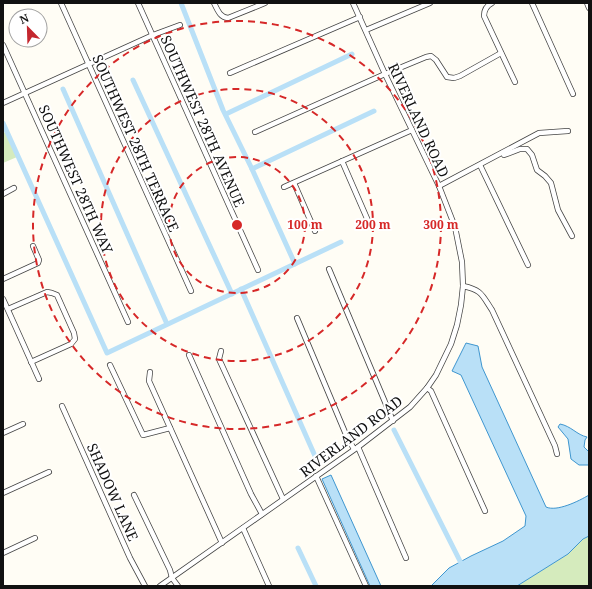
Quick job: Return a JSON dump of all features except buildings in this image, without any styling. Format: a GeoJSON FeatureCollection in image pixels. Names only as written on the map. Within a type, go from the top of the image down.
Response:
{"type":"FeatureCollection","features":[{"type":"Feature","properties":{"kind":"street","name":"SOUTHWEST 28TH TERRACE"},"geometry":{"type":"LineString","coordinates":[[61,3],[191,291]]}},
{"type":"Feature","properties":{"kind":"street","name":"SOUTHWEST 28TH AVENUE"},"geometry":{"type":"LineString","coordinates":[[138,3],[258,270]]}},
{"type":"Feature","properties":{"kind":"street"},"geometry":{"type":"LineString","coordinates":[[214,3],[219,14],[223,18],[228,18],[265,3]]}},
{"type":"Feature","properties":{"kind":"street","name":"RIVERLAND ROAD"},"geometry":{"type":"LineString","coordinates":[[160,586],[356,448],[410,407],[427,388],[444,361],[451,344],[459,318],[463,286],[462,262],[455,227],[438,186],[384,74],[353,3]]}},
{"type":"Feature","properties":{"kind":"street"},"geometry":{"type":"LineString","coordinates":[[366,30],[430,3]]}},
{"type":"Feature","properties":{"kind":"street"},"geometry":{"type":"LineString","coordinates":[[492,3],[489,4],[484,10],[484,16],[515,82]]}},
{"type":"Feature","properties":{"kind":"street"},"geometry":{"type":"LineString","coordinates":[[532,3],[573,94]]}},
{"type":"Feature","properties":{"kind":"street"},"geometry":{"type":"LineString","coordinates":[[587,3],[589,8]]}},
{"type":"Feature","properties":{"kind":"street"},"geometry":{"type":"LineString","coordinates":[[230,73],[360,17]]}},
{"type":"Feature","properties":{"kind":"street"},"geometry":{"type":"LineString","coordinates":[[3,103],[152,35],[180,24]]}},
{"type":"Feature","properties":{"kind":"street","name":"SOUTHWEST 28TH WAY"},"geometry":{"type":"LineString","coordinates":[[3,45],[128,322]]}},
{"type":"Feature","properties":{"kind":"street"},"geometry":{"type":"LineString","coordinates":[[255,132],[384,74],[426,57],[431,56],[436,60],[447,77],[454,78],[501,53]]}},
{"type":"Feature","properties":{"kind":"street"},"geometry":{"type":"LineString","coordinates":[[284,188],[412,130]]}},
{"type":"Feature","properties":{"kind":"street"},"geometry":{"type":"LineString","coordinates":[[438,186],[495,158],[539,133],[568,131]]}},
{"type":"Feature","properties":{"kind":"street"},"geometry":{"type":"LineString","coordinates":[[495,158],[520,149],[527,149],[532,155],[537,170],[551,183],[558,210],[572,236]]}},
{"type":"Feature","properties":{"kind":"street"},"geometry":{"type":"LineString","coordinates":[[342,161],[369,223]]}},
{"type":"Feature","properties":{"kind":"street"},"geometry":{"type":"LineString","coordinates":[[480,165],[528,265]]}},
{"type":"Feature","properties":{"kind":"street"},"geometry":{"type":"LineString","coordinates":[[294,183],[315,231]]}},
{"type":"Feature","properties":{"kind":"street"},"geometry":{"type":"LineString","coordinates":[[3,194],[14,188]]}},
{"type":"Feature","properties":{"kind":"street"},"geometry":{"type":"LineString","coordinates":[[3,278],[38,263],[39,260],[33,246]]}},
{"type":"Feature","properties":{"kind":"street"},"geometry":{"type":"LineString","coordinates":[[330,269],[393,420]]}},
{"type":"Feature","properties":{"kind":"street"},"geometry":{"type":"LineString","coordinates":[[463,286],[475,288],[480,292],[492,310],[557,454]]}},
{"type":"Feature","properties":{"kind":"street"},"geometry":{"type":"LineString","coordinates":[[8,309],[47,292],[52,293],[57,296],[74,333],[74,339],[71,344],[31,362]]}},
{"type":"Feature","properties":{"kind":"street"},"geometry":{"type":"LineString","coordinates":[[3,299],[39,379]]}},
{"type":"Feature","properties":{"kind":"street"},"geometry":{"type":"LineString","coordinates":[[297,318],[347,437],[356,448],[406,558]]}},
{"type":"Feature","properties":{"kind":"street"},"geometry":{"type":"LineString","coordinates":[[220,351],[218,359],[283,499]]}},
{"type":"Feature","properties":{"kind":"street"},"geometry":{"type":"LineString","coordinates":[[189,355],[248,487],[262,514]]}},
{"type":"Feature","properties":{"kind":"street"},"geometry":{"type":"LineString","coordinates":[[110,365],[143,435],[170,428]]}},
{"type":"Feature","properties":{"kind":"street"},"geometry":{"type":"LineString","coordinates":[[150,372],[149,381],[222,543]]}},
{"type":"Feature","properties":{"kind":"street"},"geometry":{"type":"LineString","coordinates":[[427,388],[431,391],[485,511]]}},
{"type":"Feature","properties":{"kind":"street","name":"SHADOW LANE"},"geometry":{"type":"LineString","coordinates":[[62,406],[130,558],[145,586]]}},
{"type":"Feature","properties":{"kind":"street"},"geometry":{"type":"LineString","coordinates":[[3,434],[23,424]]}},
{"type":"Feature","properties":{"kind":"street"},"geometry":{"type":"LineString","coordinates":[[3,493],[49,472]]}},
{"type":"Feature","properties":{"kind":"street"},"geometry":{"type":"LineString","coordinates":[[316,476],[366,586]]}},
{"type":"Feature","properties":{"kind":"street"},"geometry":{"type":"LineString","coordinates":[[134,495],[170,570],[172,578],[178,586]]}},
{"type":"Feature","properties":{"kind":"street"},"geometry":{"type":"LineString","coordinates":[[242,528],[269,586]]}},
{"type":"Feature","properties":{"kind":"street"},"geometry":{"type":"LineString","coordinates":[[3,553],[35,538]]}},
{"type":"Feature","properties":{"kind":"green space"},"geometry":{"type":"Polygon","coordinates":[[[6,132],[17,157],[3,163],[3,133],[6,132]]]}},
{"type":"Feature","properties":{"kind":"green space"},"geometry":{"type":"Polygon","coordinates":[[[589,536],[589,586],[517,586],[568,554],[583,539],[589,536]]]}},
{"type":"Feature","properties":{"kind":"water"},"geometry":{"type":"Polygon","coordinates":[[[466,343],[478,346],[482,367],[546,507],[562,507],[574,503],[589,495],[589,536],[583,539],[568,554],[517,586],[431,586],[449,568],[503,541],[525,526],[526,516],[461,375],[452,371],[466,343]]]}},
{"type":"Feature","properties":{"kind":"water"},"geometry":{"type":"Polygon","coordinates":[[[560,424],[587,437],[584,447],[589,452],[589,465],[579,465],[571,459],[568,439],[558,427],[560,424]]]}},
{"type":"Feature","properties":{"kind":"water"},"geometry":{"type":"Polygon","coordinates":[[[331,475],[381,586],[370,586],[322,479],[331,475]]]}},
{"type":"Feature","properties":{"kind":"waterway"},"geometry":{"type":"LineString","coordinates":[[181,3],[223,110],[252,169],[295,264]]}},
{"type":"Feature","properties":{"kind":"waterway"},"geometry":{"type":"LineString","coordinates":[[226,114],[352,54]]}},
{"type":"Feature","properties":{"kind":"waterway"},"geometry":{"type":"LineString","coordinates":[[133,80],[232,294]]}},
{"type":"Feature","properties":{"kind":"waterway"},"geometry":{"type":"LineString","coordinates":[[63,89],[167,324]]}},
{"type":"Feature","properties":{"kind":"waterway"},"geometry":{"type":"LineString","coordinates":[[252,169],[374,111]]}},
{"type":"Feature","properties":{"kind":"waterway"},"geometry":{"type":"LineString","coordinates":[[3,123],[107,353],[341,242]]}},
{"type":"Feature","properties":{"kind":"waterway"},"geometry":{"type":"LineString","coordinates":[[241,289],[319,465]]}},
{"type":"Feature","properties":{"kind":"waterway"},"geometry":{"type":"LineString","coordinates":[[394,430],[463,567]]}},
{"type":"Feature","properties":{"kind":"waterway"},"geometry":{"type":"LineString","coordinates":[[298,548],[316,586]]}}]}
